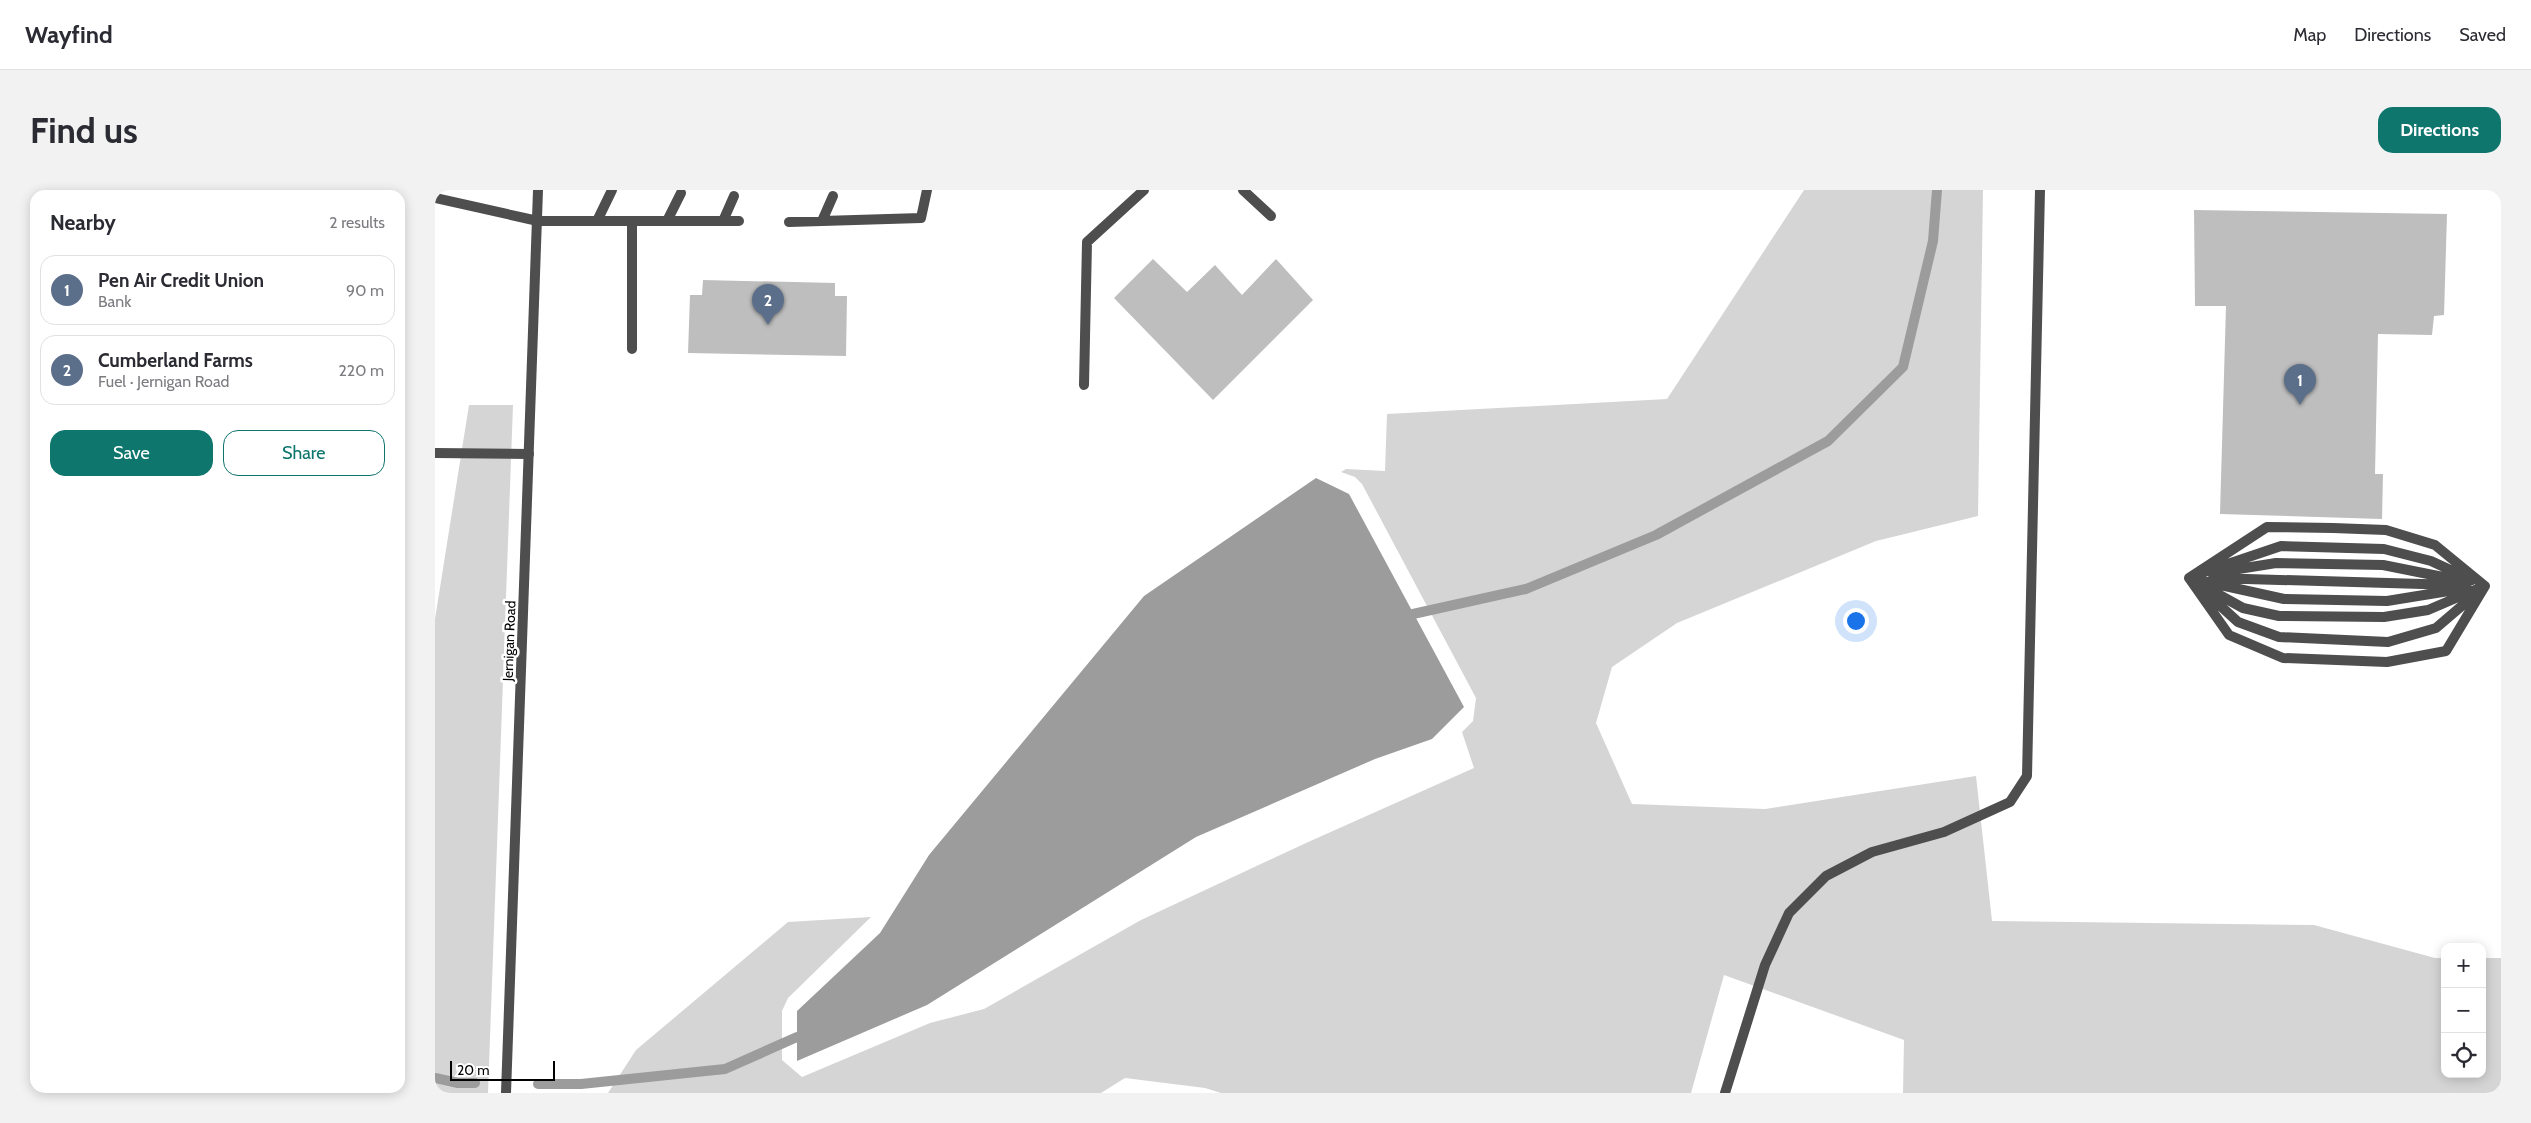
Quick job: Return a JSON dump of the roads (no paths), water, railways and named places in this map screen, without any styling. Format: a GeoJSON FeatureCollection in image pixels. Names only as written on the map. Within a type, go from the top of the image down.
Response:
{"type":"FeatureCollection","features":[{"type":"Feature","properties":{"kind":"street","name":"Jernigan Road"},"geometry":{"type":"LineString","coordinates":[[506,1093],[538,190]]}},
{"type":"Feature","properties":{"kind":"street"},"geometry":{"type":"LineString","coordinates":[[597,221],[612,190]]}},
{"type":"Feature","properties":{"kind":"street"},"geometry":{"type":"LineString","coordinates":[[789,222],[921,218],[927,190]]}},
{"type":"Feature","properties":{"kind":"street"},"geometry":{"type":"LineString","coordinates":[[1084,385],[1087,242],[1144,190]]}},
{"type":"Feature","properties":{"kind":"street"},"geometry":{"type":"LineString","coordinates":[[1243,190],[1271,216]]}},
{"type":"Feature","properties":{"kind":"street"},"geometry":{"type":"LineString","coordinates":[[1725,1093],[1765,965],[1789,913],[1826,876],[1872,852],[1944,832],[2010,802],[2027,776],[2040,190]]}},
{"type":"Feature","properties":{"kind":"street"},"geometry":{"type":"LineString","coordinates":[[667,221],[681,193]]}},
{"type":"Feature","properties":{"kind":"street"},"geometry":{"type":"LineString","coordinates":[[723,221],[734,196]]}},
{"type":"Feature","properties":{"kind":"street"},"geometry":{"type":"LineString","coordinates":[[822,221],[833,196]]}},
{"type":"Feature","properties":{"kind":"street"},"geometry":{"type":"LineString","coordinates":[[435,198],[538,221],[739,221]]}},
{"type":"Feature","properties":{"kind":"street"},"geometry":{"type":"LineString","coordinates":[[632,221],[632,349]]}},
{"type":"Feature","properties":{"kind":"street"},"geometry":{"type":"LineString","coordinates":[[435,453],[529,454]]}},
{"type":"Feature","properties":{"kind":"street"},"geometry":{"type":"LineString","coordinates":[[2189,578],[2267,527],[2333,528],[2386,530],[2435,545],[2485,586]]}},
{"type":"Feature","properties":{"kind":"street"},"geometry":{"type":"LineString","coordinates":[[2189,578],[2281,546],[2384,549],[2431,561],[2485,586]]}},
{"type":"Feature","properties":{"kind":"street"},"geometry":{"type":"LineString","coordinates":[[2189,578],[2276,563],[2354,565],[2383,566],[2485,586]]}},
{"type":"Feature","properties":{"kind":"street"},"geometry":{"type":"LineString","coordinates":[[2189,578],[2485,586]]}},
{"type":"Feature","properties":{"kind":"street"},"geometry":{"type":"LineString","coordinates":[[2189,578],[2284,599],[2387,601],[2485,586]]}},
{"type":"Feature","properties":{"kind":"street"},"geometry":{"type":"LineString","coordinates":[[2189,578],[2243,608],[2279,616],[2384,617],[2428,610],[2485,586]]}},
{"type":"Feature","properties":{"kind":"street"},"geometry":{"type":"LineString","coordinates":[[2189,578],[2238,622],[2279,637],[2388,642],[2436,628],[2485,586]]}},
{"type":"Feature","properties":{"kind":"street"},"geometry":{"type":"LineString","coordinates":[[2189,578],[2229,635],[2283,658],[2387,662],[2446,651],[2485,586]]}},
{"type":"Feature","properties":{"kind":"waterway"},"geometry":{"type":"LineString","coordinates":[[1413,614],[1526,589],[1656,535],[1828,441],[1903,367],[1933,241],[1937,190]]}},
{"type":"Feature","properties":{"kind":"waterway"},"geometry":{"type":"LineString","coordinates":[[538,1084],[581,1084],[725,1069],[797,1037]]}},
{"type":"Feature","properties":{"kind":"waterway"},"geometry":{"type":"LineString","coordinates":[[435,1078],[458,1083],[475,1083]]}},
{"type":"Feature","properties":{"kind":"place","name":"Cumberland Farms"},"geometry":{"type":"Point","coordinates":[768,325]}},
{"type":"Feature","properties":{"kind":"place","name":"Pen Air Credit Union"},"geometry":{"type":"Point","coordinates":[2300,405]}}]}
